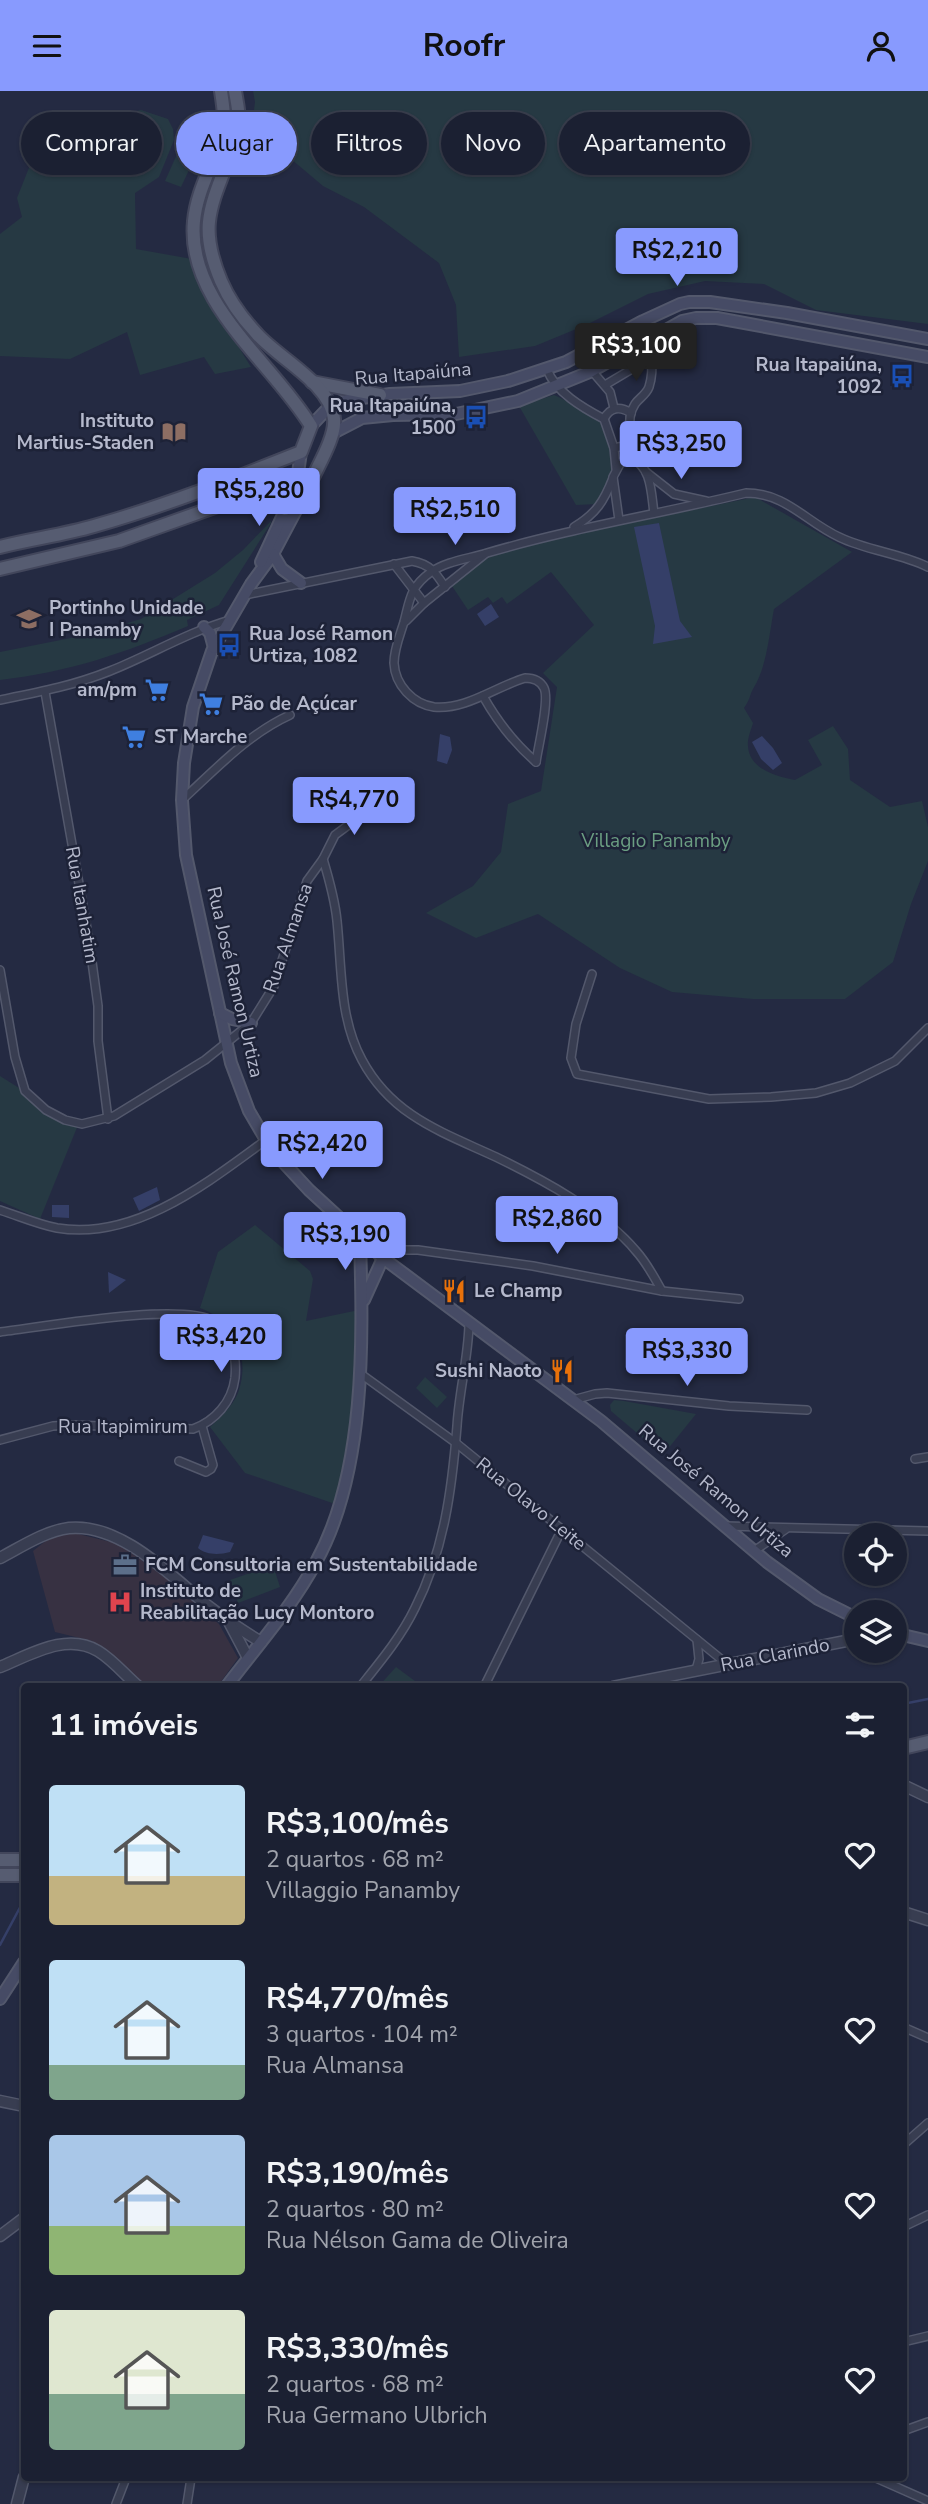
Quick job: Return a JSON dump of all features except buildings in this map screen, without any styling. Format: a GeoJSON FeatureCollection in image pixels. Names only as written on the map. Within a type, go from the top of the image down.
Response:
{"type":"FeatureCollection","features":[{"type":"Feature","properties":{"kind":"main road"},"geometry":{"type":"LineString","coordinates":[[221,91],[224,109],[222,134],[201,187],[194,219],[195,251],[217,304],[251,351],[290,394],[311,426]]}},
{"type":"Feature","properties":{"kind":"main road"},"geometry":{"type":"LineString","coordinates":[[235,91],[239,119],[237,136],[214,194],[208,221],[208,238],[213,260],[223,286],[258,335],[309,379],[330,405],[334,418],[333,433]]}},
{"type":"Feature","properties":{"kind":"main road","name":"Rua Itapaiúna"},"geometry":{"type":"LineString","coordinates":[[330,405],[380,395],[460,391],[508,381],[547,369],[591,350],[680,304],[709,302],[787,313],[928,339]]}},
{"type":"Feature","properties":{"kind":"main road","name":"Rua Itapaiúna"},"geometry":{"type":"LineString","coordinates":[[333,433],[362,418],[393,415],[440,416],[473,412],[518,401],[593,371],[682,321],[696,318],[717,318],[928,357]]}},
{"type":"Feature","properties":{"kind":"main road"},"geometry":{"type":"LineString","coordinates":[[290,394],[297,396],[306,391],[309,379]]}},
{"type":"Feature","properties":{"kind":"main road"},"geometry":{"type":"LineString","coordinates":[[309,379],[380,395]]}},
{"type":"Feature","properties":{"kind":"main road"},"geometry":{"type":"LineString","coordinates":[[0,547],[93,527],[197,493],[301,452],[311,426],[330,405]]}},
{"type":"Feature","properties":{"kind":"main road","name":"Rua José Ramon Urtiza"},"geometry":{"type":"LineString","coordinates":[[251,584],[273,554],[333,433]]}},
{"type":"Feature","properties":{"kind":"main road","name":"Rua José Ramon Urtiza"},"geometry":{"type":"LineString","coordinates":[[301,452],[296,487],[251,584],[214,648],[194,707],[184,763],[182,800],[186,855],[236,1081],[249,1111],[266,1140],[309,1190],[360,1239],[669,1476],[754,1551],[818,1599],[844,1612]]}},
{"type":"Feature","properties":{"kind":"main road"},"geometry":{"type":"LineString","coordinates":[[0,569],[118,541],[247,495],[310,484]]}},
{"type":"Feature","properties":{"kind":"main road"},"geometry":{"type":"LineString","coordinates":[[268,490],[279,498],[285,509]]}},
{"type":"Feature","properties":{"kind":"main road"},"geometry":{"type":"LineString","coordinates":[[197,493],[207,500],[208,509]]}},
{"type":"Feature","properties":{"kind":"main road"},"geometry":{"type":"LineString","coordinates":[[273,554],[282,569],[301,583]]}},
{"type":"Feature","properties":{"kind":"main road"},"geometry":{"type":"LineString","coordinates":[[204,627],[214,648]]}},
{"type":"Feature","properties":{"kind":"main road"},"geometry":{"type":"LineString","coordinates":[[220,1013],[251,1023]]}},
{"type":"Feature","properties":{"kind":"main road"},"geometry":{"type":"LineString","coordinates":[[229,1683],[300,1589],[318,1559],[339,1513],[361,1374],[360,1239]]}},
{"type":"Feature","properties":{"kind":"main road"},"geometry":{"type":"LineString","coordinates":[[362,1304],[383,1258]]}},
{"type":"Feature","properties":{"kind":"main road"},"geometry":{"type":"LineString","coordinates":[[907,1636],[928,1641]]}},
{"type":"Feature","properties":{"kind":"main road"},"geometry":{"type":"LineString","coordinates":[[907,1747],[928,1742]]}},
{"type":"Feature","properties":{"kind":"main road"},"geometry":{"type":"LineString","coordinates":[[0,1860],[21,1860]]}},
{"type":"Feature","properties":{"kind":"main road"},"geometry":{"type":"LineString","coordinates":[[0,1875],[21,1875]]}},
{"type":"Feature","properties":{"kind":"main road"},"geometry":{"type":"LineString","coordinates":[[0,1999],[21,1967]]}},
{"type":"Feature","properties":{"kind":"street"},"geometry":{"type":"LineString","coordinates":[[643,321],[652,357],[649,387],[636,403],[631,413],[630,425],[633,444],[643,467],[654,513]]}},
{"type":"Feature","properties":{"kind":"street"},"geometry":{"type":"LineString","coordinates":[[605,385],[652,357]]}},
{"type":"Feature","properties":{"kind":"street"},"geometry":{"type":"LineString","coordinates":[[547,369],[555,386],[604,419]]}},
{"type":"Feature","properties":{"kind":"street"},"geometry":{"type":"LineString","coordinates":[[593,371],[605,385],[614,408]]}},
{"type":"Feature","properties":{"kind":"street"},"geometry":{"type":"LineString","coordinates":[[616,469],[614,448],[604,419],[607,412],[614,408],[624,408],[631,413]]}},
{"type":"Feature","properties":{"kind":"street"},"geometry":{"type":"LineString","coordinates":[[614,448],[633,444]]}},
{"type":"Feature","properties":{"kind":"street"},"geometry":{"type":"LineString","coordinates":[[569,531],[590,518],[605,499],[616,469],[621,462],[631,459],[659,484],[674,493],[710,502]]}},
{"type":"Feature","properties":{"kind":"street"},"geometry":{"type":"LineString","coordinates":[[613,477],[619,520]]}},
{"type":"Feature","properties":{"kind":"street"},"geometry":{"type":"LineString","coordinates":[[483,696],[509,736],[536,762],[546,695],[540,683],[532,678],[525,678],[452,706],[435,707],[422,704],[411,697],[396,676],[394,664],[412,590],[434,570],[486,554],[569,531],[747,493],[772,496],[837,536],[873,551],[911,558],[928,567]]}},
{"type":"Feature","properties":{"kind":"street"},"geometry":{"type":"LineString","coordinates":[[403,625],[424,603],[486,554]]}},
{"type":"Feature","properties":{"kind":"street"},"geometry":{"type":"LineString","coordinates":[[245,595],[406,562],[419,562],[434,570],[445,587]]}},
{"type":"Feature","properties":{"kind":"street"},"geometry":{"type":"LineString","coordinates":[[394,564],[424,603]]}},
{"type":"Feature","properties":{"kind":"street"},"geometry":{"type":"LineString","coordinates":[[0,700],[61,689],[109,671],[204,627],[230,619]]}},
{"type":"Feature","properties":{"kind":"street","name":"Rua Itanhatim"},"geometry":{"type":"LineString","coordinates":[[45,692],[91,953],[108,1119]]}},
{"type":"Feature","properties":{"kind":"street"},"geometry":{"type":"LineString","coordinates":[[182,800],[247,740],[270,724],[290,715]]}},
{"type":"Feature","properties":{"kind":"street","name":"Rua Almansa"},"geometry":{"type":"LineString","coordinates":[[108,1119],[141,1101],[227,1044],[251,1023],[274,986],[307,881],[323,859],[335,835],[358,818],[381,809]]}},
{"type":"Feature","properties":{"kind":"street"},"geometry":{"type":"LineString","coordinates":[[323,859],[337,918],[348,1029],[373,1080],[388,1098],[418,1120],[547,1183],[603,1221],[635,1249],[662,1291]]}},
{"type":"Feature","properties":{"kind":"street"},"geometry":{"type":"LineString","coordinates":[[0,970],[15,1057],[25,1091],[46,1110],[65,1120],[82,1124],[108,1119]]}},
{"type":"Feature","properties":{"kind":"street"},"geometry":{"type":"LineString","coordinates":[[592,974],[576,1024],[571,1058],[577,1074],[709,1099],[805,1094],[850,1083],[895,1061],[928,1028]]}},
{"type":"Feature","properties":{"kind":"street"},"geometry":{"type":"LineString","coordinates":[[0,1210],[59,1228],[116,1226],[169,1205],[266,1140]]}},
{"type":"Feature","properties":{"kind":"street"},"geometry":{"type":"LineString","coordinates":[[383,1258],[401,1250],[418,1250],[533,1266],[662,1291],[739,1299]]}},
{"type":"Feature","properties":{"kind":"street","name":"Rua Itapimirum"},"geometry":{"type":"LineString","coordinates":[[0,1332],[166,1313],[194,1314],[211,1320],[222,1328],[234,1349],[235,1375],[229,1399],[202,1426],[193,1429],[53,1426],[0,1440]]}},
{"type":"Feature","properties":{"kind":"street"},"geometry":{"type":"LineString","coordinates":[[363,1683],[401,1632],[427,1582],[442,1535],[470,1325]]}},
{"type":"Feature","properties":{"kind":"street","name":"Rua Olavo Leite"},"geometry":{"type":"LineString","coordinates":[[361,1374],[456,1443],[727,1664]]}},
{"type":"Feature","properties":{"kind":"street"},"geometry":{"type":"LineString","coordinates":[[573,1400],[607,1393],[741,1407],[807,1410]]}},
{"type":"Feature","properties":{"kind":"street"},"geometry":{"type":"LineString","coordinates":[[179,1461],[206,1472],[211,1469],[213,1465],[202,1426]]}},
{"type":"Feature","properties":{"kind":"street"},"geometry":{"type":"LineString","coordinates":[[915,1459],[928,1457]]}},
{"type":"Feature","properties":{"kind":"street"},"geometry":{"type":"LineString","coordinates":[[723,1526],[928,1531]]}},
{"type":"Feature","properties":{"kind":"street"},"geometry":{"type":"LineString","coordinates":[[0,1558],[50,1533],[71,1528],[111,1536],[137,1548],[228,1622],[261,1642]]}},
{"type":"Feature","properties":{"kind":"street"},"geometry":{"type":"LineString","coordinates":[[486,1683],[562,1529]]}},
{"type":"Feature","properties":{"kind":"street"},"geometry":{"type":"LineString","coordinates":[[754,1551],[768,1539],[787,1529]]}},
{"type":"Feature","properties":{"kind":"street"},"geometry":{"type":"LineString","coordinates":[[228,1622],[248,1658]]}},
{"type":"Feature","properties":{"kind":"street"},"geometry":{"type":"LineString","coordinates":[[696,1670],[699,1658],[697,1639]]}},
{"type":"Feature","properties":{"kind":"street","name":"Rua Clarindo"},"geometry":{"type":"LineString","coordinates":[[632,1683],[844,1641]]}},
{"type":"Feature","properties":{"kind":"street"},"geometry":{"type":"LineString","coordinates":[[0,1667],[53,1646],[76,1643],[98,1651],[134,1683]]}},
{"type":"Feature","properties":{"kind":"street"},"geometry":{"type":"LineString","coordinates":[[907,1787],[928,1797]]}},
{"type":"Feature","properties":{"kind":"street"},"geometry":{"type":"LineString","coordinates":[[907,1913],[928,1920]]}},
{"type":"Feature","properties":{"kind":"street"},"geometry":{"type":"LineString","coordinates":[[907,2029],[928,2038]]}},
{"type":"Feature","properties":{"kind":"street"},"geometry":{"type":"LineString","coordinates":[[0,2101],[21,2105]]}},
{"type":"Feature","properties":{"kind":"street"},"geometry":{"type":"LineString","coordinates":[[907,2141],[928,2123]]}},
{"type":"Feature","properties":{"kind":"street"},"geometry":{"type":"LineString","coordinates":[[907,2225],[928,2215]]}},
{"type":"Feature","properties":{"kind":"street"},"geometry":{"type":"LineString","coordinates":[[0,2236],[21,2220]]}},
{"type":"Feature","properties":{"kind":"street"},"geometry":{"type":"LineString","coordinates":[[907,2341],[928,2336]]}},
{"type":"Feature","properties":{"kind":"street"},"geometry":{"type":"LineString","coordinates":[[907,2430],[928,2422]]}},
{"type":"Feature","properties":{"kind":"street"},"geometry":{"type":"LineString","coordinates":[[17,2504],[23,2481]]}},
{"type":"Feature","properties":{"kind":"street"},"geometry":{"type":"LineString","coordinates":[[116,2504],[125,2481]]}},
{"type":"Feature","properties":{"kind":"street"},"geometry":{"type":"LineString","coordinates":[[187,2504],[191,2481]]}},
{"type":"Feature","properties":{"kind":"street"},"geometry":{"type":"LineString","coordinates":[[883,2481],[928,2501]]}},
{"type":"Feature","properties":{"kind":"shaded area","name":"Instituto de Reabilitação Lucy Montoro"},"geometry":{"type":"Polygon","coordinates":[[[70,1532],[119,1544],[169,1580],[219,1624],[238,1658],[220,1683],[142,1683],[92,1641],[55,1632],[33,1551],[52,1536],[70,1532]]]}},
{"type":"Feature","properties":{"kind":"green space"},"geometry":{"type":"Polygon","coordinates":[[[253,91],[928,91],[928,324],[816,310],[764,284],[705,281],[648,294],[586,325],[535,346],[459,357],[456,305],[439,263],[364,207],[323,186],[297,164],[297,112],[254,112],[253,91]]]}},
{"type":"Feature","properties":{"kind":"green space"},"geometry":{"type":"Polygon","coordinates":[[[162,117],[168,119],[174,140],[162,170],[162,117]]]}},
{"type":"Feature","properties":{"kind":"green space"},"geometry":{"type":"Polygon","coordinates":[[[176,156],[176,175],[187,175],[181,187],[165,181],[176,156]]]}},
{"type":"Feature","properties":{"kind":"green space"},"geometry":{"type":"Polygon","coordinates":[[[26,175],[160,175],[135,193],[136,249],[192,259],[196,278],[251,367],[215,374],[204,357],[140,375],[127,332],[70,359],[0,356],[0,234],[22,217],[17,198],[26,175]]]}},
{"type":"Feature","properties":{"kind":"green space"},"geometry":{"type":"Polygon","coordinates":[[[554,395],[602,421],[613,464],[597,504],[576,505],[519,406],[554,395]]]}},
{"type":"Feature","properties":{"kind":"green space","name":"Villagio Panamby"},"geometry":{"type":"Polygon","coordinates":[[[755,497],[852,552],[774,609],[761,671],[744,708],[753,723],[748,740],[750,754],[753,761],[765,771],[795,780],[822,765],[808,740],[833,726],[848,749],[850,780],[890,807],[922,801],[928,827],[928,861],[893,962],[845,999],[753,999],[672,992],[620,968],[538,914],[476,938],[426,913],[473,886],[501,852],[508,804],[541,791],[557,687],[543,673],[594,625],[551,572],[507,604],[502,597],[493,603],[488,597],[468,610],[452,586],[489,556],[571,535],[755,497]]]}},
{"type":"Feature","properties":{"kind":"green space"},"geometry":{"type":"Polygon","coordinates":[[[271,521],[219,605],[187,620],[188,626],[96,660],[50,672],[0,680],[0,652],[86,635],[141,619],[215,573],[243,550],[271,521]]]}},
{"type":"Feature","properties":{"kind":"green space"},"geometry":{"type":"Polygon","coordinates":[[[0,1076],[78,1125],[40,1219],[0,1201],[0,1076]]]}},
{"type":"Feature","properties":{"kind":"green space"},"geometry":{"type":"Polygon","coordinates":[[[255,1225],[310,1271],[313,1279],[306,1321],[359,1310],[352,1408],[338,1505],[245,1473],[210,1427],[236,1398],[242,1380],[241,1354],[231,1331],[223,1322],[200,1308],[218,1252],[255,1225]]]}},
{"type":"Feature","properties":{"kind":"green space"},"geometry":{"type":"Polygon","coordinates":[[[425,1377],[447,1397],[437,1408],[416,1388],[425,1377]]]}},
{"type":"Feature","properties":{"kind":"green space"},"geometry":{"type":"Polygon","coordinates":[[[614,1400],[696,1414],[663,1455],[611,1411],[610,1405],[614,1400]]]}},
{"type":"Feature","properties":{"kind":"green space"},"geometry":{"type":"Polygon","coordinates":[[[273,1565],[280,1587],[238,1603],[230,1580],[273,1565]]]}},
{"type":"Feature","properties":{"kind":"green space"},"geometry":{"type":"Polygon","coordinates":[[[396,1667],[418,1683],[382,1683],[396,1667]]]}},
{"type":"Feature","properties":{"kind":"water"},"geometry":{"type":"Polygon","coordinates":[[[659,523],[680,621],[692,637],[653,644],[655,626],[634,527],[659,523]]]}},
{"type":"Feature","properties":{"kind":"water"},"geometry":{"type":"Polygon","coordinates":[[[491,604],[499,617],[485,626],[477,614],[491,604]]]}},
{"type":"Feature","properties":{"kind":"water"},"geometry":{"type":"Polygon","coordinates":[[[440,734],[450,737],[452,750],[447,764],[437,761],[440,734]]]}},
{"type":"Feature","properties":{"kind":"water"},"geometry":{"type":"Polygon","coordinates":[[[762,736],[782,763],[773,770],[761,759],[752,742],[762,736]]]}},
{"type":"Feature","properties":{"kind":"water"},"geometry":{"type":"Polygon","coordinates":[[[157,1187],[160,1200],[139,1211],[133,1198],[157,1187]]]}},
{"type":"Feature","properties":{"kind":"water"},"geometry":{"type":"Polygon","coordinates":[[[52,1205],[69,1205],[69,1218],[52,1217],[52,1205]]]}},
{"type":"Feature","properties":{"kind":"water"},"geometry":{"type":"Polygon","coordinates":[[[108,1272],[126,1280],[109,1293],[108,1272]]]}},
{"type":"Feature","properties":{"kind":"water"},"geometry":{"type":"Polygon","coordinates":[[[203,1535],[234,1543],[230,1552],[209,1553],[198,1548],[203,1535]]]}},
{"type":"Feature","properties":{"kind":"waterway"},"geometry":{"type":"LineString","coordinates":[[907,1703],[928,1699]]}},
{"type":"Feature","properties":{"kind":"waterway"},"geometry":{"type":"LineString","coordinates":[[0,1945],[21,1906]]}},
{"type":"Feature","properties":{"kind":"place","name":"Rua Itapaiúna, 1092"},"geometry":{"type":"Point","coordinates":[902,376]}},
{"type":"Feature","properties":{"kind":"place","name":"Rua Itapaiúna, 1500"},"geometry":{"type":"Point","coordinates":[476,417]}},
{"type":"Feature","properties":{"kind":"place","name":"Instituto Martius-Staden"},"geometry":{"type":"Point","coordinates":[174,432]}},
{"type":"Feature","properties":{"kind":"place","name":"Portinho Unidade I Panamby"},"geometry":{"type":"Point","coordinates":[29,619]}},
{"type":"Feature","properties":{"kind":"place","name":"Rua José Ramon Urtiza, 1082"},"geometry":{"type":"Point","coordinates":[229,645]}},
{"type":"Feature","properties":{"kind":"place","name":"am/pm"},"geometry":{"type":"Point","coordinates":[157,690]}},
{"type":"Feature","properties":{"kind":"place","name":"Pão de Açúcar"},"geometry":{"type":"Point","coordinates":[211,704]}},
{"type":"Feature","properties":{"kind":"place","name":"ST Marche"},"geometry":{"type":"Point","coordinates":[134,737]}},
{"type":"Feature","properties":{"kind":"place","name":"Le Champ"},"geometry":{"type":"Point","coordinates":[454,1291]}},
{"type":"Feature","properties":{"kind":"place","name":"Sushi Naoto"},"geometry":{"type":"Point","coordinates":[562,1371]}},
{"type":"Feature","properties":{"kind":"place","name":"FCM Consultoria em Sustentabilidade"},"geometry":{"type":"Point","coordinates":[125,1565]}},
{"type":"Feature","properties":{"kind":"place","name":"Instituto de Reabilitação Lucy Montoro"},"geometry":{"type":"Point","coordinates":[120,1602]}}]}
